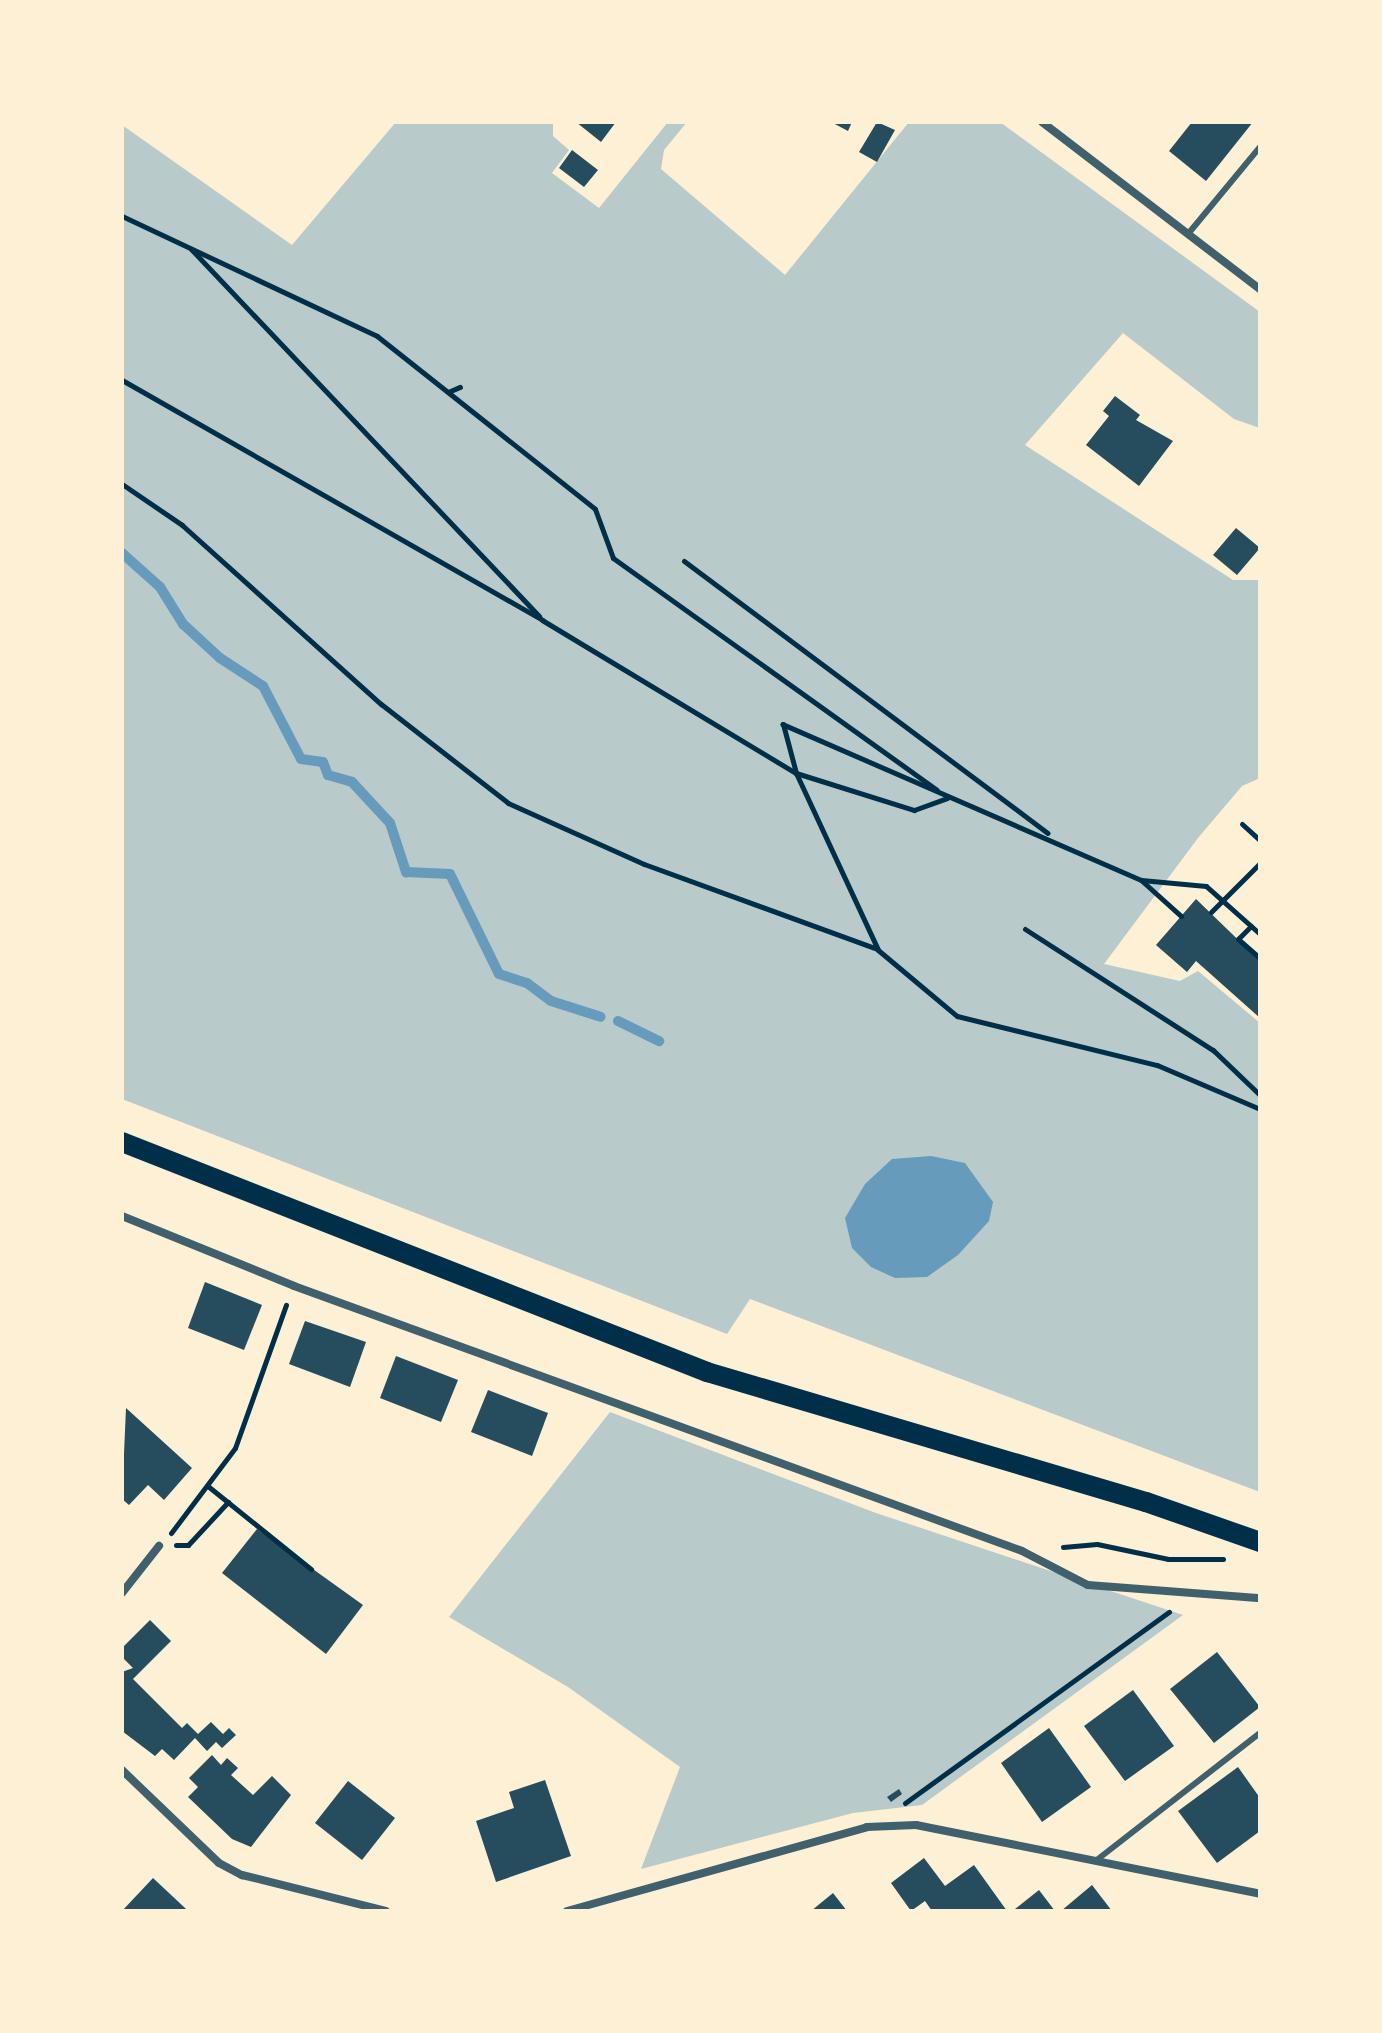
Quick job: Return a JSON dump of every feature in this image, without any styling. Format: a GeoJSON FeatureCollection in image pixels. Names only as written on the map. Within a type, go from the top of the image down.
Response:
{"type":"FeatureCollection","features":[{"type":"Feature","properties":{"kind":"main road"},"geometry":{"type":"LineString","coordinates":[[122,1142],[707,1372],[1146,1502],[1260,1542]]}},
{"type":"Feature","properties":{"kind":"street"},"geometry":{"type":"LineString","coordinates":[[1042,122],[1260,289]]}},
{"type":"Feature","properties":{"kind":"street"},"geometry":{"type":"LineString","coordinates":[[122,1216],[338,1302],[1022,1551],[1088,1585],[1258,1598]]}},
{"type":"Feature","properties":{"kind":"street"},"geometry":{"type":"LineString","coordinates":[[122,1593],[159,1546]]}},
{"type":"Feature","properties":{"kind":"street"},"geometry":{"type":"LineString","coordinates":[[122,1770],[219,1863],[242,1875],[386,1911]]}},
{"type":"Feature","properties":{"kind":"street"},"geometry":{"type":"LineString","coordinates":[[567,1911],[867,1827],[916,1825],[969,1832],[1260,1894]]}},
{"type":"Feature","properties":{"kind":"lane"},"geometry":{"type":"LineString","coordinates":[[1188,234],[1260,147]]}},
{"type":"Feature","properties":{"kind":"lane"},"geometry":{"type":"LineString","coordinates":[[1098,1859],[1260,1733]]}},
{"type":"Feature","properties":{"kind":"path"},"geometry":{"type":"LineString","coordinates":[[122,216],[377,336],[595,509],[613,558],[947,798]]}},
{"type":"Feature","properties":{"kind":"path"},"geometry":{"type":"LineString","coordinates":[[188,246],[542,620]]}},
{"type":"Feature","properties":{"kind":"path"},"geometry":{"type":"LineString","coordinates":[[122,380],[542,620],[796,773],[914,810],[947,798]]}},
{"type":"Feature","properties":{"kind":"path"},"geometry":{"type":"LineString","coordinates":[[448,392],[460,387]]}},
{"type":"Feature","properties":{"kind":"path"},"geometry":{"type":"LineString","coordinates":[[122,484],[182,525],[381,704],[508,803],[644,864],[878,950],[957,1016],[1157,1065],[1260,1109]]}},
{"type":"Feature","properties":{"kind":"path"},"geometry":{"type":"LineString","coordinates":[[684,561],[1054,839]]}},
{"type":"Feature","properties":{"kind":"path"},"geometry":{"type":"LineString","coordinates":[[878,950],[796,773],[783,724],[947,798],[1054,839],[1141,880],[1181,916]]}},
{"type":"Feature","properties":{"kind":"path"},"geometry":{"type":"LineString","coordinates":[[1242,824],[1260,840]]}},
{"type":"Feature","properties":{"kind":"path"},"geometry":{"type":"LineString","coordinates":[[1211,912],[1260,863]]}},
{"type":"Feature","properties":{"kind":"path"},"geometry":{"type":"LineString","coordinates":[[1141,880],[1206,886],[1260,934]]}},
{"type":"Feature","properties":{"kind":"path"},"geometry":{"type":"LineString","coordinates":[[1251,926],[1238,939],[1260,958]]}},
{"type":"Feature","properties":{"kind":"path"},"geometry":{"type":"LineString","coordinates":[[1025,929],[1213,1050],[1260,1095]]}},
{"type":"Feature","properties":{"kind":"path"},"geometry":{"type":"LineString","coordinates":[[159,1546],[209,1487],[235,1448],[284,1311]]}},
{"type":"Feature","properties":{"kind":"path"},"geometry":{"type":"LineString","coordinates":[[209,1487],[311,1569]]}},
{"type":"Feature","properties":{"kind":"path"},"geometry":{"type":"LineString","coordinates":[[159,1546],[188,1545],[228,1502]]}},
{"type":"Feature","properties":{"kind":"path"},"geometry":{"type":"LineString","coordinates":[[1022,1551],[1097,1544],[1168,1559],[1229,1559]]}},
{"type":"Feature","properties":{"kind":"path"},"geometry":{"type":"LineString","coordinates":[[867,1827],[1194,1593]]}},
{"type":"Feature","properties":{"kind":"shaded area"},"geometry":{"type":"Polygon","coordinates":[[[396,122],[553,122],[553,136],[569,150],[552,173],[599,208],[668,122],[687,122],[664,150],[661,169],[785,275],[909,122],[1000,122],[1260,312],[1260,428],[1234,419],[1123,333],[1025,445],[1233,580],[1260,580],[1260,778],[1242,786],[1198,838],[1104,964],[1180,981],[1198,971],[1260,1023],[1260,1492],[750,1299],[727,1334],[122,1099],[122,125],[292,245],[396,122]]]}},
{"type":"Feature","properties":{"kind":"shaded area"},"geometry":{"type":"Polygon","coordinates":[[[610,1412],[876,1513],[1183,1615],[922,1805],[853,1813],[641,1869],[680,1767],[568,1687],[449,1617],[610,1412]]]}},
{"type":"Feature","properties":{"kind":"water"},"geometry":{"type":"Polygon","coordinates":[[[931,1156],[965,1163],[993,1202],[989,1221],[958,1255],[927,1277],[895,1278],[871,1267],[852,1248],[845,1218],[865,1184],[892,1159],[931,1156]]]}},
{"type":"Feature","properties":{"kind":"building"},"geometry":{"type":"Polygon","coordinates":[[[576,122],[616,122],[601,142],[576,122]]]}},
{"type":"Feature","properties":{"kind":"building"},"geometry":{"type":"Polygon","coordinates":[[[831,122],[852,122],[848,131],[831,122]]]}},
{"type":"Feature","properties":{"kind":"building"},"geometry":{"type":"Polygon","coordinates":[[[877,122],[895,130],[877,162],[859,152],[877,122]]]}},
{"type":"Feature","properties":{"kind":"building"},"geometry":{"type":"Polygon","coordinates":[[[1192,122],[1253,122],[1206,181],[1169,151],[1192,122]]]}},
{"type":"Feature","properties":{"kind":"building"},"geometry":{"type":"Polygon","coordinates":[[[572,150],[598,170],[584,187],[559,168],[572,150]]]}},
{"type":"Feature","properties":{"kind":"building"},"geometry":{"type":"Polygon","coordinates":[[[1115,396],[1140,415],[1136,420],[1173,441],[1139,486],[1086,445],[1109,416],[1103,411],[1115,396]]]}},
{"type":"Feature","properties":{"kind":"building"},"geometry":{"type":"Polygon","coordinates":[[[1236,528],[1260,548],[1237,575],[1213,555],[1236,528]]]}},
{"type":"Feature","properties":{"kind":"building"},"geometry":{"type":"Polygon","coordinates":[[[1196,899],[1260,961],[1260,1018],[1196,961],[1187,972],[1156,945],[1196,899]]]}},
{"type":"Feature","properties":{"kind":"building"},"geometry":{"type":"Polygon","coordinates":[[[205,1282],[262,1305],[244,1350],[188,1328],[205,1282]]]}},
{"type":"Feature","properties":{"kind":"building"},"geometry":{"type":"Polygon","coordinates":[[[305,1321],[366,1342],[350,1387],[289,1364],[305,1321]]]}},
{"type":"Feature","properties":{"kind":"building"},"geometry":{"type":"Polygon","coordinates":[[[396,1356],[458,1380],[441,1422],[380,1398],[396,1356]]]}},
{"type":"Feature","properties":{"kind":"building"},"geometry":{"type":"Polygon","coordinates":[[[488,1390],[548,1413],[532,1456],[471,1432],[488,1390]]]}},
{"type":"Feature","properties":{"kind":"building"},"geometry":{"type":"Polygon","coordinates":[[[126,1408],[192,1468],[164,1500],[148,1485],[129,1505],[122,1499],[126,1408]]]}},
{"type":"Feature","properties":{"kind":"building"},"geometry":{"type":"Polygon","coordinates":[[[257,1529],[363,1605],[326,1654],[222,1573],[257,1529]]]}},
{"type":"Feature","properties":{"kind":"building"},"geometry":{"type":"Polygon","coordinates":[[[150,1620],[171,1641],[133,1679],[182,1728],[187,1723],[198,1734],[211,1722],[223,1734],[229,1728],[236,1735],[222,1748],[216,1742],[207,1751],[195,1738],[174,1760],[162,1749],[155,1756],[122,1731],[122,1672],[133,1668],[122,1657],[122,1648],[150,1620]]]}},
{"type":"Feature","properties":{"kind":"building"},"geometry":{"type":"Polygon","coordinates":[[[1217,1652],[1260,1707],[1214,1743],[1170,1689],[1217,1652]]]}},
{"type":"Feature","properties":{"kind":"building"},"geometry":{"type":"Polygon","coordinates":[[[1133,1690],[1174,1746],[1125,1781],[1084,1726],[1133,1690]]]}},
{"type":"Feature","properties":{"kind":"building"},"geometry":{"type":"Polygon","coordinates":[[[1049,1728],[1091,1787],[1042,1822],[1001,1763],[1049,1728]]]}},
{"type":"Feature","properties":{"kind":"building"},"geometry":{"type":"Polygon","coordinates":[[[212,1755],[221,1765],[227,1758],[238,1768],[231,1775],[253,1795],[272,1776],[291,1795],[251,1847],[232,1839],[188,1797],[198,1787],[189,1778],[212,1755]]]}},
{"type":"Feature","properties":{"kind":"building"},"geometry":{"type":"Polygon","coordinates":[[[1238,1767],[1260,1798],[1260,1831],[1217,1863],[1178,1811],[1238,1767]]]}},
{"type":"Feature","properties":{"kind":"building"},"geometry":{"type":"Polygon","coordinates":[[[545,1780],[571,1856],[496,1882],[476,1821],[514,1808],[509,1792],[545,1780]]]}},
{"type":"Feature","properties":{"kind":"building"},"geometry":{"type":"Polygon","coordinates":[[[348,1781],[395,1818],[362,1860],[315,1823],[348,1781]]]}},
{"type":"Feature","properties":{"kind":"building"},"geometry":{"type":"Polygon","coordinates":[[[899,1789],[902,1794],[891,1802],[887,1797],[899,1789]]]}},
{"type":"Feature","properties":{"kind":"building"},"geometry":{"type":"Polygon","coordinates":[[[924,1858],[945,1886],[974,1865],[1007,1911],[932,1911],[925,1901],[911,1911],[891,1883],[924,1858]]]}},
{"type":"Feature","properties":{"kind":"building"},"geometry":{"type":"Polygon","coordinates":[[[153,1878],[185,1908],[188,1911],[122,1911],[153,1878]]]}},
{"type":"Feature","properties":{"kind":"building"},"geometry":{"type":"Polygon","coordinates":[[[1092,1885],[1112,1911],[1061,1911],[1092,1885]]]}},
{"type":"Feature","properties":{"kind":"building"},"geometry":{"type":"Polygon","coordinates":[[[1039,1890],[1055,1911],[1015,1909],[1039,1890]]]}},
{"type":"Feature","properties":{"kind":"building"},"geometry":{"type":"Polygon","coordinates":[[[833,1893],[847,1911],[811,1911],[833,1893]]]}},
{"type":"Feature","properties":{"kind":"waterway"},"geometry":{"type":"LineString","coordinates":[[122,553],[160,587],[183,624],[220,658],[263,686],[301,759],[323,762],[328,775],[352,782],[390,823],[406,872],[450,874],[499,974],[527,983],[551,1001],[601,1017]]}},
{"type":"Feature","properties":{"kind":"waterway"},"geometry":{"type":"LineString","coordinates":[[618,1021],[659,1041]]}}]}
